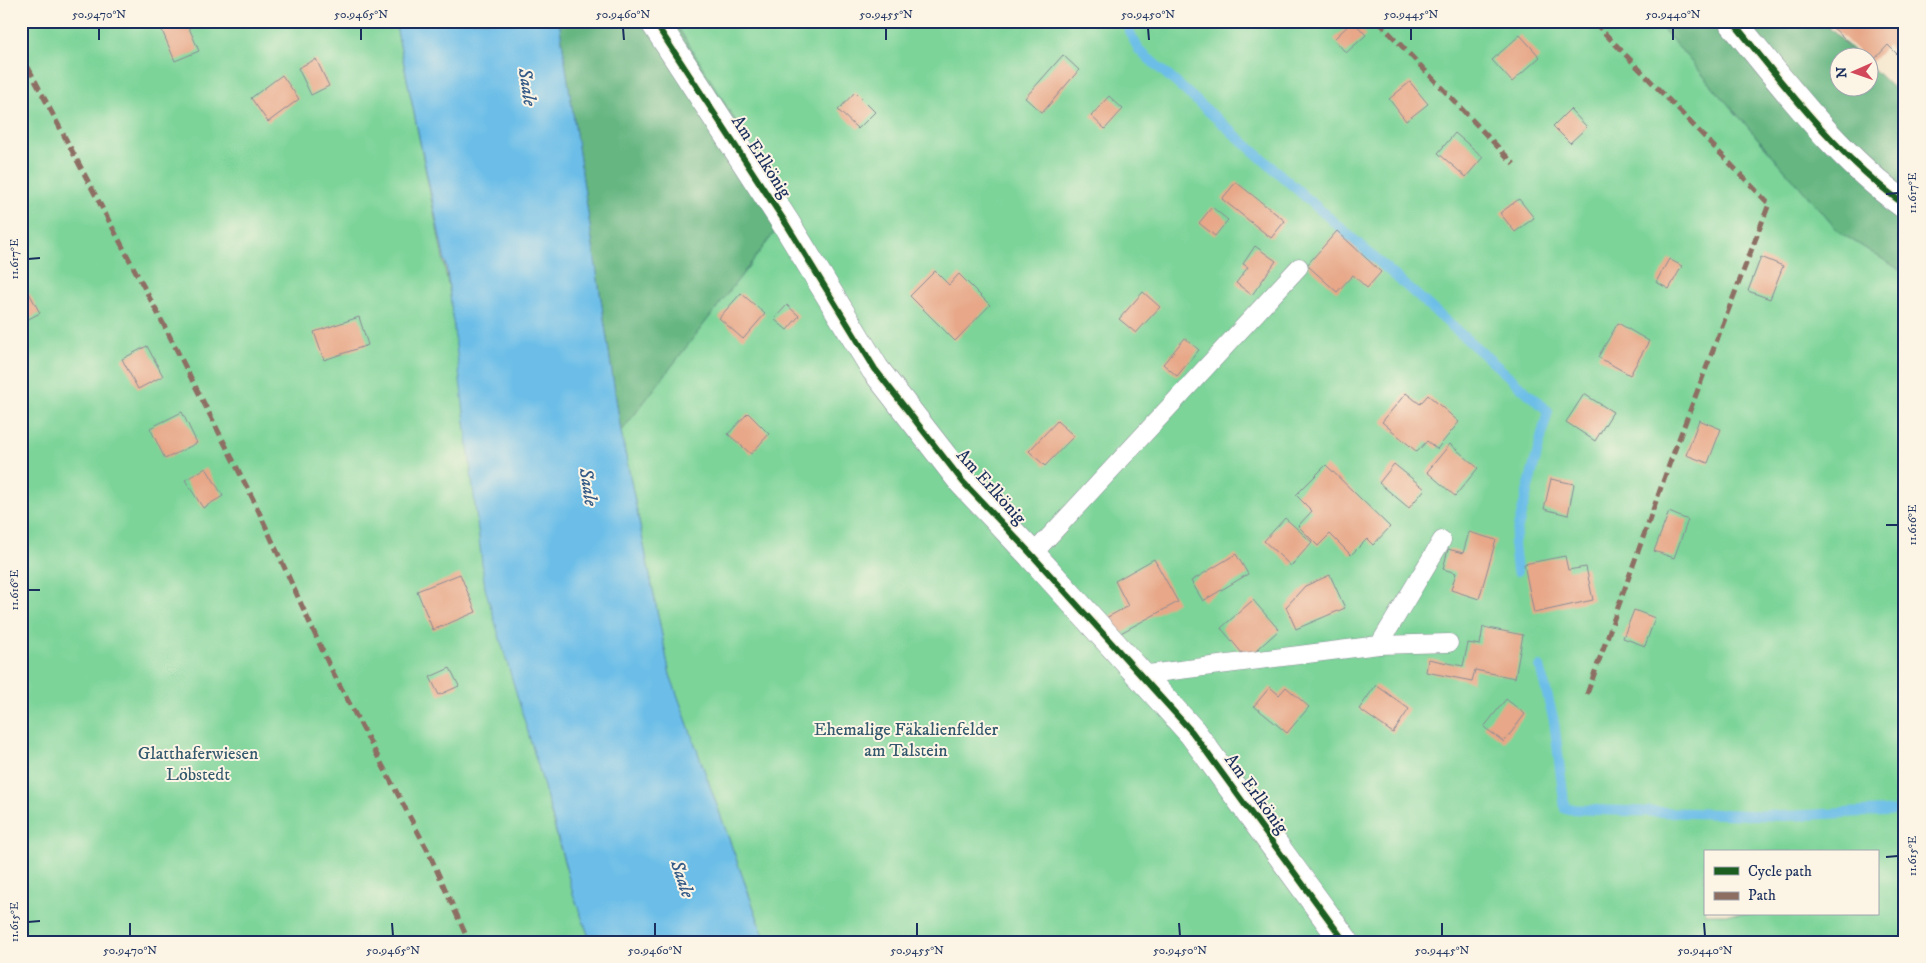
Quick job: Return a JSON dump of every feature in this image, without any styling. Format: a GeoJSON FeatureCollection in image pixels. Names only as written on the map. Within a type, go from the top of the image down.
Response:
{"type":"FeatureCollection","features":[{"type":"Feature","properties":{"kind":"street","name":"Am Erlkönig"},"geometry":{"type":"LineString","coordinates":[[654,21],[787,225],[875,369],[963,482],[1032,555],[1192,732],[1345,942]]}},
{"type":"Feature","properties":{"kind":"street"},"geometry":{"type":"LineString","coordinates":[[1732,21],[1814,123],[1890,194],[1905,204]]}},
{"type":"Feature","properties":{"kind":"lane"},"geometry":{"type":"LineString","coordinates":[[1032,555],[1299,267]]}},
{"type":"Feature","properties":{"kind":"lane"},"geometry":{"type":"LineString","coordinates":[[1379,645],[1442,540]]}},
{"type":"Feature","properties":{"kind":"lane"},"geometry":{"type":"LineString","coordinates":[[1140,675],[1379,645],[1449,642]]}},
{"type":"Feature","properties":{"kind":"green space","name":"Glatthaferwiesen Löbstedt"},"geometry":{"type":"Polygon","coordinates":[[[21,21],[395,21],[447,279],[534,742],[559,843],[591,942],[21,942],[21,21]]]}},
{"type":"Feature","properties":{"kind":"green space"},"geometry":{"type":"Polygon","coordinates":[[[559,21],[674,21],[791,211],[621,432],[559,21]]]}},
{"type":"Feature","properties":{"kind":"green space","name":"Ehemalige Fäkalienfelder am Talstein"},"geometry":{"type":"Polygon","coordinates":[[[674,21],[1656,21],[1839,232],[1905,273],[1905,942],[766,942],[670,675],[621,432],[791,211],[674,21]]]}},
{"type":"Feature","properties":{"kind":"green space"},"geometry":{"type":"Polygon","coordinates":[[[1656,21],[1822,21],[1850,48],[1828,48],[1828,98],[1878,98],[1878,74],[1905,99],[1905,273],[1839,232],[1656,21]]]}},
{"type":"Feature","properties":{"kind":"water","name":"Saale"},"geometry":{"type":"Polygon","coordinates":[[[395,21],[559,21],[621,432],[670,675],[766,942],[591,942],[573,894],[541,776],[485,588],[447,271],[395,21]]]}},
{"type":"Feature","properties":{"kind":"building"},"geometry":{"type":"Polygon","coordinates":[[[177,21],[186,21],[199,51],[175,61],[161,28],[177,21]]]}},
{"type":"Feature","properties":{"kind":"building"},"geometry":{"type":"Polygon","coordinates":[[[1353,21],[1366,35],[1346,53],[1334,39],[1353,21]]]}},
{"type":"Feature","properties":{"kind":"building"},"geometry":{"type":"Polygon","coordinates":[[[1826,21],[1905,21],[1905,45],[1897,54],[1888,45],[1878,56],[1878,48],[1854,48],[1826,21]]]}},
{"type":"Feature","properties":{"kind":"building"},"geometry":{"type":"Polygon","coordinates":[[[1520,35],[1540,57],[1512,82],[1492,60],[1520,35]]]}},
{"type":"Feature","properties":{"kind":"building"},"geometry":{"type":"Polygon","coordinates":[[[1063,55],[1079,70],[1042,113],[1025,98],[1063,55]]]}},
{"type":"Feature","properties":{"kind":"building"},"geometry":{"type":"Polygon","coordinates":[[[316,59],[329,86],[311,95],[298,68],[316,59]]]}},
{"type":"Feature","properties":{"kind":"building"},"geometry":{"type":"Polygon","coordinates":[[[282,75],[299,99],[268,122],[251,98],[282,75]]]}},
{"type":"Feature","properties":{"kind":"building"},"geometry":{"type":"Polygon","coordinates":[[[1410,82],[1428,104],[1406,121],[1389,99],[1410,82]]]}},
{"type":"Feature","properties":{"kind":"building"},"geometry":{"type":"Polygon","coordinates":[[[855,92],[875,112],[858,129],[838,110],[855,92]]]}},
{"type":"Feature","properties":{"kind":"building"},"geometry":{"type":"Polygon","coordinates":[[[1109,96],[1123,109],[1105,129],[1091,116],[1109,96]]]}},
{"type":"Feature","properties":{"kind":"building"},"geometry":{"type":"Polygon","coordinates":[[[1570,109],[1587,127],[1570,143],[1553,126],[1570,109]]]}},
{"type":"Feature","properties":{"kind":"building"},"geometry":{"type":"Polygon","coordinates":[[[1455,133],[1483,157],[1466,177],[1438,153],[1455,133]]]}},
{"type":"Feature","properties":{"kind":"building"},"geometry":{"type":"Polygon","coordinates":[[[1236,182],[1285,221],[1271,238],[1222,199],[1236,182]]]}},
{"type":"Feature","properties":{"kind":"building"},"geometry":{"type":"Polygon","coordinates":[[[1519,199],[1534,218],[1515,232],[1500,213],[1519,199]]]}},
{"type":"Feature","properties":{"kind":"building"},"geometry":{"type":"Polygon","coordinates":[[[1212,207],[1228,220],[1215,236],[1199,223],[1212,207]]]}},
{"type":"Feature","properties":{"kind":"building"},"geometry":{"type":"Polygon","coordinates":[[[1337,231],[1381,272],[1367,288],[1353,275],[1337,292],[1307,265],[1337,231]]]}},
{"type":"Feature","properties":{"kind":"building"},"geometry":{"type":"Polygon","coordinates":[[[1255,246],[1276,261],[1252,295],[1236,283],[1248,267],[1243,264],[1255,246]]]}},
{"type":"Feature","properties":{"kind":"building"},"geometry":{"type":"Polygon","coordinates":[[[1761,257],[1783,266],[1770,299],[1748,291],[1761,257]]]}},
{"type":"Feature","properties":{"kind":"building"},"geometry":{"type":"Polygon","coordinates":[[[1669,259],[1682,266],[1669,289],[1656,282],[1669,259]]]}},
{"type":"Feature","properties":{"kind":"building"},"geometry":{"type":"Polygon","coordinates":[[[935,271],[949,285],[959,274],[990,305],[955,341],[910,296],[935,271]]]}},
{"type":"Feature","properties":{"kind":"building"},"geometry":{"type":"Polygon","coordinates":[[[1143,292],[1160,307],[1136,333],[1119,319],[1143,292]]]}},
{"type":"Feature","properties":{"kind":"building"},"geometry":{"type":"Polygon","coordinates":[[[29,293],[40,313],[21,323],[21,297],[29,293]]]}},
{"type":"Feature","properties":{"kind":"building"},"geometry":{"type":"Polygon","coordinates":[[[741,293],[765,314],[743,339],[719,318],[741,293]]]}},
{"type":"Feature","properties":{"kind":"building"},"geometry":{"type":"Polygon","coordinates":[[[787,305],[799,316],[787,330],[774,319],[787,305]]]}},
{"type":"Feature","properties":{"kind":"building"},"geometry":{"type":"Polygon","coordinates":[[[359,317],[368,345],[324,360],[314,332],[359,317]]]}},
{"type":"Feature","properties":{"kind":"building"},"geometry":{"type":"Polygon","coordinates":[[[1618,323],[1649,341],[1630,375],[1598,357],[1618,323]]]}},
{"type":"Feature","properties":{"kind":"building"},"geometry":{"type":"Polygon","coordinates":[[[1185,338],[1199,350],[1177,376],[1163,364],[1185,338]]]}},
{"type":"Feature","properties":{"kind":"building"},"geometry":{"type":"Polygon","coordinates":[[[147,346],[163,376],[138,389],[122,359],[147,346]]]}},
{"type":"Feature","properties":{"kind":"building"},"geometry":{"type":"Polygon","coordinates":[[[1406,393],[1420,404],[1428,395],[1459,422],[1437,449],[1427,441],[1417,452],[1382,422],[1406,393]]]}},
{"type":"Feature","properties":{"kind":"building"},"geometry":{"type":"Polygon","coordinates":[[[1584,394],[1613,412],[1595,441],[1566,422],[1584,394]]]}},
{"type":"Feature","properties":{"kind":"building"},"geometry":{"type":"Polygon","coordinates":[[[182,412],[197,443],[165,459],[150,428],[182,412]]]}},
{"type":"Feature","properties":{"kind":"building"},"geometry":{"type":"Polygon","coordinates":[[[748,413],[769,434],[751,454],[728,434],[748,413]]]}},
{"type":"Feature","properties":{"kind":"building"},"geometry":{"type":"Polygon","coordinates":[[[1699,420],[1721,429],[1708,463],[1686,455],[1699,420]]]}},
{"type":"Feature","properties":{"kind":"building"},"geometry":{"type":"Polygon","coordinates":[[[1057,421],[1074,436],[1045,466],[1029,451],[1057,421]]]}},
{"type":"Feature","properties":{"kind":"building"},"geometry":{"type":"Polygon","coordinates":[[[1450,444],[1478,468],[1455,496],[1427,472],[1450,444]]]}},
{"type":"Feature","properties":{"kind":"building"},"geometry":{"type":"Polygon","coordinates":[[[1394,464],[1425,489],[1409,508],[1379,483],[1394,464]]]}},
{"type":"Feature","properties":{"kind":"building"},"geometry":{"type":"Polygon","coordinates":[[[1326,465],[1390,527],[1373,545],[1367,539],[1351,555],[1330,534],[1318,546],[1298,526],[1312,511],[1296,495],[1326,465]]]}},
{"type":"Feature","properties":{"kind":"building"},"geometry":{"type":"Polygon","coordinates":[[[206,468],[223,496],[203,508],[185,480],[206,468]]]}},
{"type":"Feature","properties":{"kind":"building"},"geometry":{"type":"Polygon","coordinates":[[[1551,479],[1574,484],[1568,515],[1544,509],[1551,479]]]}},
{"type":"Feature","properties":{"kind":"building"},"geometry":{"type":"Polygon","coordinates":[[[1669,512],[1688,520],[1674,558],[1654,551],[1669,512]]]}},
{"type":"Feature","properties":{"kind":"building"},"geometry":{"type":"Polygon","coordinates":[[[1285,518],[1312,542],[1291,566],[1264,541],[1285,518]]]}},
{"type":"Feature","properties":{"kind":"building"},"geometry":{"type":"Polygon","coordinates":[[[1469,532],[1496,540],[1479,599],[1451,590],[1456,573],[1443,569],[1448,549],[1463,553],[1469,532]]]}},
{"type":"Feature","properties":{"kind":"building"},"geometry":{"type":"Polygon","coordinates":[[[1236,554],[1248,574],[1203,601],[1191,581],[1236,554]]]}},
{"type":"Feature","properties":{"kind":"building"},"geometry":{"type":"Polygon","coordinates":[[[1565,556],[1568,570],[1586,567],[1593,600],[1534,613],[1524,564],[1565,556]]]}},
{"type":"Feature","properties":{"kind":"building"},"geometry":{"type":"Polygon","coordinates":[[[1154,559],[1178,602],[1115,636],[1106,618],[1128,606],[1115,581],[1154,559]]]}},
{"type":"Feature","properties":{"kind":"building"},"geometry":{"type":"Polygon","coordinates":[[[460,574],[476,612],[433,630],[417,591],[460,574]]]}},
{"type":"Feature","properties":{"kind":"building"},"geometry":{"type":"Polygon","coordinates":[[[1330,575],[1345,608],[1296,629],[1286,607],[1305,586],[1330,575]]]}},
{"type":"Feature","properties":{"kind":"building"},"geometry":{"type":"Polygon","coordinates":[[[1253,600],[1279,630],[1247,659],[1221,628],[1253,600]]]}},
{"type":"Feature","properties":{"kind":"building"},"geometry":{"type":"Polygon","coordinates":[[[1634,610],[1655,618],[1645,646],[1623,638],[1634,610]]]}},
{"type":"Feature","properties":{"kind":"building"},"geometry":{"type":"Polygon","coordinates":[[[1483,627],[1523,635],[1515,678],[1475,670],[1472,681],[1426,672],[1428,659],[1463,666],[1468,643],[1480,645],[1483,627]]]}},
{"type":"Feature","properties":{"kind":"building"},"geometry":{"type":"Polygon","coordinates":[[[450,668],[459,686],[439,695],[430,677],[450,668]]]}},
{"type":"Feature","properties":{"kind":"building"},"geometry":{"type":"Polygon","coordinates":[[[1376,685],[1409,709],[1393,733],[1359,709],[1376,685]]]}},
{"type":"Feature","properties":{"kind":"building"},"geometry":{"type":"Polygon","coordinates":[[[1270,687],[1279,695],[1286,687],[1309,707],[1287,733],[1254,706],[1270,687]]]}},
{"type":"Feature","properties":{"kind":"building"},"geometry":{"type":"Polygon","coordinates":[[[1506,699],[1525,714],[1504,742],[1484,727],[1506,699]]]}},
{"type":"Feature","properties":{"kind":"waterway"},"geometry":{"type":"LineString","coordinates":[[1129,21],[1129,31],[1139,50],[1548,411],[1514,543],[1517,571]]}},
{"type":"Feature","properties":{"kind":"waterway"},"geometry":{"type":"LineString","coordinates":[[1540,667],[1554,721],[1565,809],[1785,816],[1905,810]]}},
{"type":"Feature","properties":{"kind":"marked path"},"geometry":{"type":"LineString","coordinates":[[1378,21],[1514,164]]}},
{"type":"Feature","properties":{"kind":"marked path"},"geometry":{"type":"LineString","coordinates":[[1587,694],[1669,465],[1769,204],[1593,21]]}},
{"type":"Feature","properties":{"kind":"marked path"},"geometry":{"type":"LineString","coordinates":[[21,54],[254,501],[329,665],[428,851],[469,942]]}},
{"type":"Feature","properties":{"kind":"cycle path"},"geometry":{"type":"LineString","coordinates":[[654,21],[787,225],[875,369],[963,482],[1032,555],[1192,732],[1345,942]]}},
{"type":"Feature","properties":{"kind":"cycle path"},"geometry":{"type":"LineString","coordinates":[[1732,21],[1812,119],[1856,164],[1905,205]]}}]}
